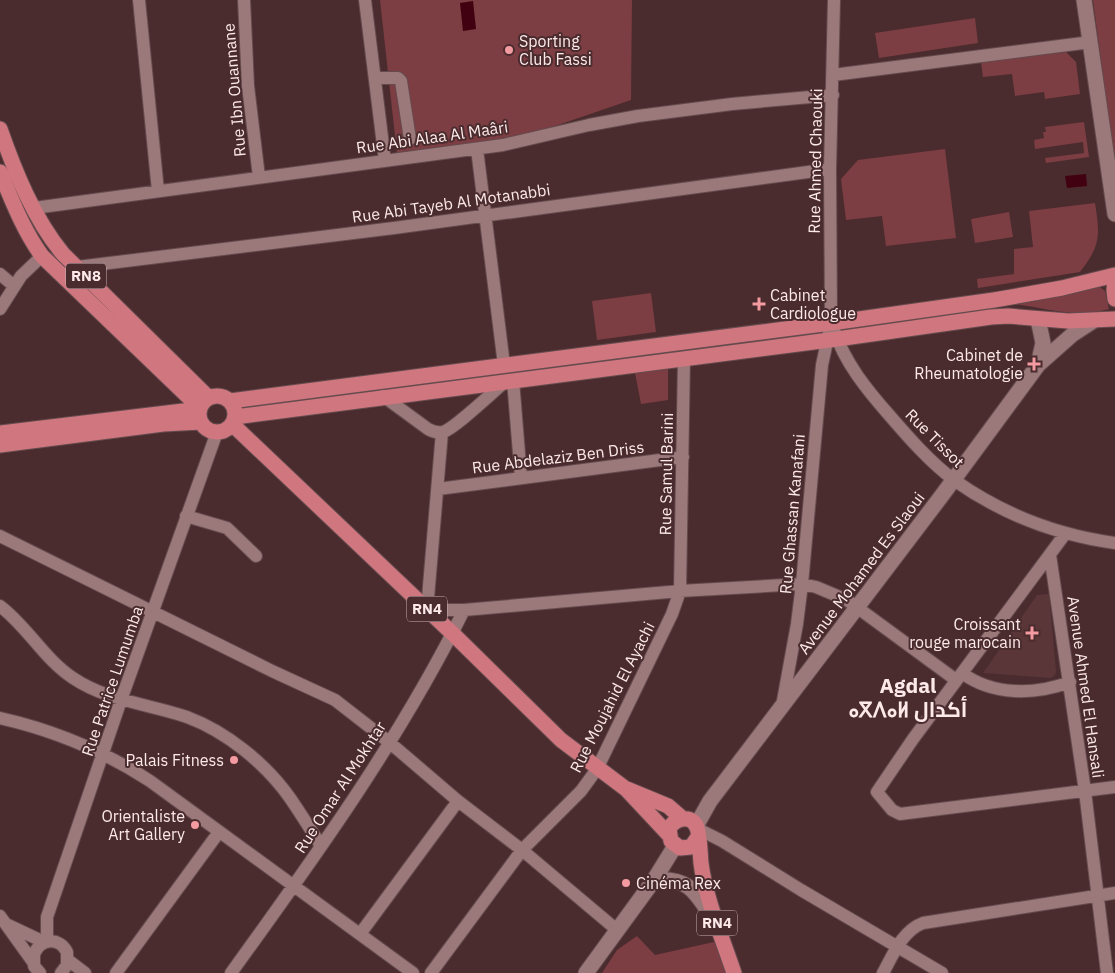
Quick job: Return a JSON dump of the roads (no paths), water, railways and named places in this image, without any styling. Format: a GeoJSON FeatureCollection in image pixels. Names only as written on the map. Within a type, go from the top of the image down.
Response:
{"type":"FeatureCollection","features":[{"type":"Feature","properties":{"kind":"main road","name":"RN8"},"geometry":{"type":"LineString","coordinates":[[0,129],[18,174],[45,231],[202,409],[210,431],[217,432]]}},
{"type":"Feature","properties":{"kind":"main road","name":"RN8"},"geometry":{"type":"LineString","coordinates":[[0,172],[23,225],[42,256],[202,409]]}},
{"type":"Feature","properties":{"kind":"main road"},"geometry":{"type":"LineString","coordinates":[[0,445],[163,424],[202,409],[218,396],[230,401],[832,323],[994,300],[1115,276],[1115,299]]}},
{"type":"Feature","properties":{"kind":"main road"},"geometry":{"type":"LineString","coordinates":[[217,432],[225,430],[234,421],[383,396],[991,317],[1008,316],[1068,321],[1115,319]]}},
{"type":"Feature","properties":{"kind":"main road"},"geometry":{"type":"LineString","coordinates":[[230,401],[234,408],[234,421]]}},
{"type":"Feature","properties":{"kind":"main road"},"geometry":{"type":"LineString","coordinates":[[0,433],[202,409]]}},
{"type":"Feature","properties":{"kind":"main road","name":"RN4"},"geometry":{"type":"LineString","coordinates":[[234,421],[561,740],[626,789],[668,806],[693,826],[702,873],[734,973]]}},
{"type":"Feature","properties":{"kind":"main road","name":"RN4"},"geometry":{"type":"LineString","coordinates":[[626,789],[702,873]]}},
{"type":"Feature","properties":{"kind":"main road"},"geometry":{"type":"LineString","coordinates":[[673,823],[693,826],[695,843],[691,847],[674,843],[669,830],[673,823]]}},
{"type":"Feature","properties":{"kind":"street"},"geometry":{"type":"LineString","coordinates":[[139,0],[158,191]]}},
{"type":"Feature","properties":{"kind":"street","name":"Rue Ibn Ouannane"},"geometry":{"type":"LineString","coordinates":[[244,0],[247,77],[259,177]]}},
{"type":"Feature","properties":{"kind":"street"},"geometry":{"type":"LineString","coordinates":[[365,0],[385,160]]}},
{"type":"Feature","properties":{"kind":"street","name":"Rue Ahmed Chaouki"},"geometry":{"type":"LineString","coordinates":[[832,323],[830,169],[834,0]]}},
{"type":"Feature","properties":{"kind":"street"},"geometry":{"type":"LineString","coordinates":[[1084,0],[1115,214]]}},
{"type":"Feature","properties":{"kind":"street"},"geometry":{"type":"LineString","coordinates":[[833,75],[1091,42]]}},
{"type":"Feature","properties":{"kind":"street"},"geometry":{"type":"LineString","coordinates":[[375,78],[398,78],[401,81],[410,139]]}},
{"type":"Feature","properties":{"kind":"street","name":"Rue Abi Alaa Al Maâri"},"geometry":{"type":"LineString","coordinates":[[34,208],[478,149],[638,116],[732,104],[832,95]]}},
{"type":"Feature","properties":{"kind":"street"},"geometry":{"type":"LineString","coordinates":[[478,149],[504,365]]}},
{"type":"Feature","properties":{"kind":"street","name":"Rue Abi Tayeb Al Motanabbi"},"geometry":{"type":"LineString","coordinates":[[77,267],[394,228],[485,214],[629,197],[830,169]]}},
{"type":"Feature","properties":{"kind":"street"},"geometry":{"type":"LineString","coordinates":[[0,309],[21,276],[42,256]]}},
{"type":"Feature","properties":{"kind":"street"},"geometry":{"type":"LineString","coordinates":[[0,274],[14,286]]}},
{"type":"Feature","properties":{"kind":"street","name":"Avenue Mohamed Es Slaoui"},"geometry":{"type":"LineString","coordinates":[[1038,319],[1043,343],[1038,365]]}},
{"type":"Feature","properties":{"kind":"street","name":"Avenue Mohamed Es Slaoui"},"geometry":{"type":"LineString","coordinates":[[693,826],[954,480],[1038,365],[1073,334],[1093,321]]}},
{"type":"Feature","properties":{"kind":"street","name":"Rue Ghassan Kanafani"},"geometry":{"type":"LineString","coordinates":[[781,708],[797,624],[822,364],[832,339],[832,323]]}},
{"type":"Feature","properties":{"kind":"street","name":"Rue Tissot"},"geometry":{"type":"LineString","coordinates":[[832,339],[872,396],[928,457],[954,480],[1007,511],[1065,534],[1115,543]]}},
{"type":"Feature","properties":{"kind":"street","name":"Rue Samul Barini"},"geometry":{"type":"LineString","coordinates":[[680,591],[684,358]]}},
{"type":"Feature","properties":{"kind":"street"},"geometry":{"type":"LineString","coordinates":[[383,396],[428,429],[434,432],[442,432],[453,426],[509,381]]}},
{"type":"Feature","properties":{"kind":"street"},"geometry":{"type":"LineString","coordinates":[[509,381],[521,478]]}},
{"type":"Feature","properties":{"kind":"street","name":"Rue Patrice Lumumba"},"geometry":{"type":"LineString","coordinates":[[46,942],[47,917],[121,700],[217,432]]}},
{"type":"Feature","properties":{"kind":"street"},"geometry":{"type":"LineString","coordinates":[[442,432],[427,610],[464,610],[680,591],[802,584],[816,587],[847,600],[959,677],[970,679],[986,686],[1028,692],[1053,688],[1070,682]]}},
{"type":"Feature","properties":{"kind":"street","name":"Rue Abdelaziz Ben Driss"},"geometry":{"type":"LineString","coordinates":[[438,488],[683,457]]}},
{"type":"Feature","properties":{"kind":"street"},"geometry":{"type":"LineString","coordinates":[[186,516],[227,528],[256,556]]}},
{"type":"Feature","properties":{"kind":"street"},"geometry":{"type":"LineString","coordinates":[[1065,534],[913,739],[878,792],[892,810],[900,814],[1115,787]]}},
{"type":"Feature","properties":{"kind":"street"},"geometry":{"type":"LineString","coordinates":[[0,536],[272,671],[335,700],[389,742],[458,801],[522,850],[617,930]]}},
{"type":"Feature","properties":{"kind":"street","name":"Avenue Ahmed El Hansali"},"geometry":{"type":"LineString","coordinates":[[1050,555],[1085,791],[1107,973]]}},
{"type":"Feature","properties":{"kind":"street","name":"Rue Moujahid El Ayachi"},"geometry":{"type":"LineString","coordinates":[[431,973],[522,850],[581,791],[597,769],[672,614],[680,591]]}},
{"type":"Feature","properties":{"kind":"street"},"geometry":{"type":"LineString","coordinates":[[0,606],[18,622],[62,670],[73,678],[121,700],[188,718],[214,730],[237,746],[269,772],[280,785],[321,846]]}},
{"type":"Feature","properties":{"kind":"street","name":"Rue Omar Al Mokhtar"},"geometry":{"type":"LineString","coordinates":[[231,973],[294,886],[420,694],[464,610]]}},
{"type":"Feature","properties":{"kind":"street"},"geometry":{"type":"LineString","coordinates":[[0,718],[48,731],[128,766],[414,973]]}},
{"type":"Feature","properties":{"kind":"street"},"geometry":{"type":"LineString","coordinates":[[360,934],[458,801]]}},
{"type":"Feature","properties":{"kind":"street"},"geometry":{"type":"LineString","coordinates":[[693,826],[722,841],[942,973]]}},
{"type":"Feature","properties":{"kind":"street"},"geometry":{"type":"LineString","coordinates":[[116,973],[219,832]]}},
{"type":"Feature","properties":{"kind":"street"},"geometry":{"type":"LineString","coordinates":[[586,973],[654,880],[674,843]]}},
{"type":"Feature","properties":{"kind":"street"},"geometry":{"type":"LineString","coordinates":[[654,880],[664,879],[682,882],[691,888],[702,901],[718,927]]}},
{"type":"Feature","properties":{"kind":"street"},"geometry":{"type":"LineString","coordinates":[[883,973],[898,946],[912,929],[923,924],[1115,893]]}},
{"type":"Feature","properties":{"kind":"street"},"geometry":{"type":"LineString","coordinates":[[3,920],[46,942],[55,942],[62,946],[67,952],[64,969],[85,973]]}},
{"type":"Feature","properties":{"kind":"street"},"geometry":{"type":"LineString","coordinates":[[3,920],[38,970]]}},
{"type":"Feature","properties":{"kind":"street"},"geometry":{"type":"LineString","coordinates":[[38,970],[35,950],[46,942]]}},
{"type":"Feature","properties":{"kind":"place","name":"Sporting Club Fassi"},"geometry":{"type":"Point","coordinates":[509,50]}},
{"type":"Feature","properties":{"kind":"place","name":"Cabinet Cardiologue"},"geometry":{"type":"Point","coordinates":[759,304]}},
{"type":"Feature","properties":{"kind":"place","name":"Cabinet de Rheumatologie"},"geometry":{"type":"Point","coordinates":[1034,364]}},
{"type":"Feature","properties":{"kind":"place","name":"Croissant rouge marocain"},"geometry":{"type":"Point","coordinates":[1032,633]}},
{"type":"Feature","properties":{"kind":"place","name":"Palais Fitness"},"geometry":{"type":"Point","coordinates":[234,760]}},
{"type":"Feature","properties":{"kind":"place","name":"Orientaliste Art Gallery"},"geometry":{"type":"Point","coordinates":[195,825]}},
{"type":"Feature","properties":{"kind":"place","name":"Cinéma Rex"},"geometry":{"type":"Point","coordinates":[626,883]}},
{"type":"Feature","properties":{"kind":"district","name":"Agdal ⴰⴳⴷⴰⵍ أكدال"},"geometry":{"type":"Point","coordinates":[908,698]}}]}
